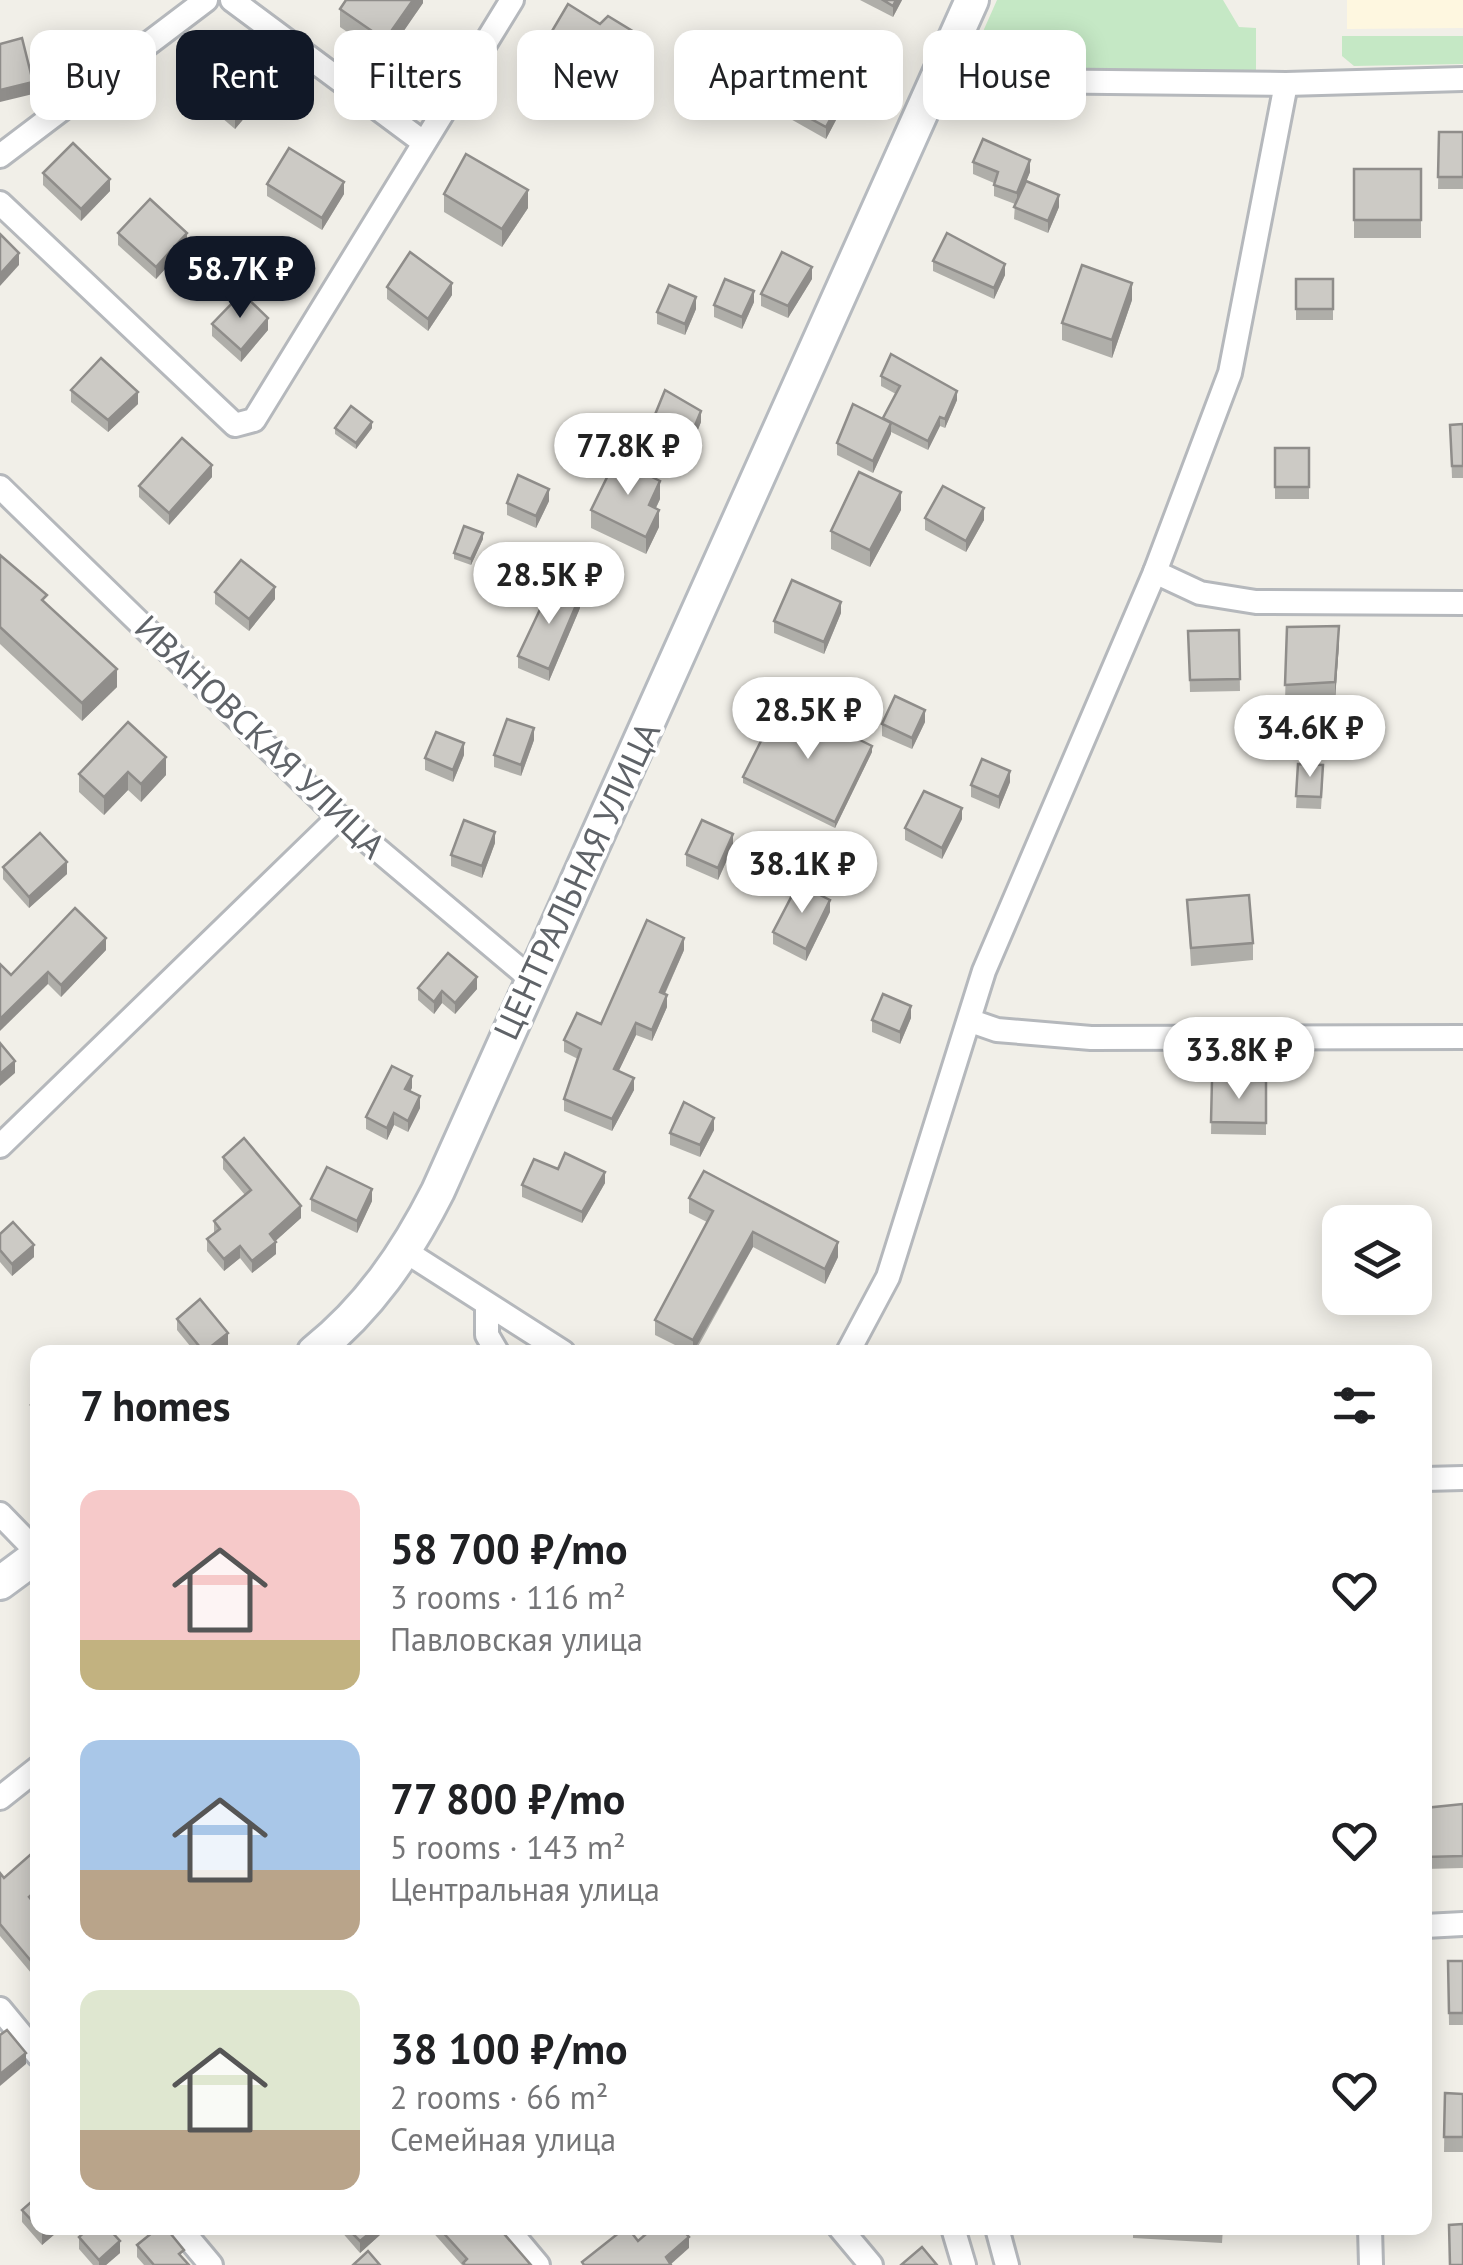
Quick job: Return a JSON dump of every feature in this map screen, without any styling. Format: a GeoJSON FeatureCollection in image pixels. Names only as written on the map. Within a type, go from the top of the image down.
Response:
{"type":"FeatureCollection","features":[{"type":"Feature","properties":{"kind":"main road","name":"ЦЕНТРАЛЬНАЯ УЛИЦА"},"geometry":{"type":"LineString","coordinates":[[958,30],[972,0]]}},
{"type":"Feature","properties":{"kind":"main road","name":"ЦЕНТРАЛЬНАЯ УЛИЦА"},"geometry":{"type":"LineString","coordinates":[[322,1345],[364,1307],[406,1251],[456,1154],[530,978],[639,746],[923,109]]}},
{"type":"Feature","properties":{"kind":"main road"},"geometry":{"type":"LineString","coordinates":[[0,1583],[30,1560]]}},
{"type":"Feature","properties":{"kind":"street"},"geometry":{"type":"LineString","coordinates":[[0,156],[206,0]]}},
{"type":"Feature","properties":{"kind":"street"},"geometry":{"type":"LineString","coordinates":[[232,0],[424,142]]}},
{"type":"Feature","properties":{"kind":"street"},"geometry":{"type":"LineString","coordinates":[[0,203],[235,424],[245,424],[254,420],[512,0]]}},
{"type":"Feature","properties":{"kind":"street"},"geometry":{"type":"LineString","coordinates":[[1086,82],[1286,84],[1463,79]]}},
{"type":"Feature","properties":{"kind":"street"},"geometry":{"type":"LineString","coordinates":[[852,1345],[888,1277],[935,1116],[971,1021],[984,971],[1155,572],[1230,373],[1286,84]]}},
{"type":"Feature","properties":{"kind":"street","name":"ИВАНОВСКАЯ УЛИЦА"},"geometry":{"type":"LineString","coordinates":[[3,495],[340,818],[530,978]]}},
{"type":"Feature","properties":{"kind":"street"},"geometry":{"type":"LineString","coordinates":[[1155,572],[1200,593],[1256,602],[1463,603]]}},
{"type":"Feature","properties":{"kind":"street"},"geometry":{"type":"LineString","coordinates":[[0,1146],[340,818]]}},
{"type":"Feature","properties":{"kind":"street"},"geometry":{"type":"LineString","coordinates":[[971,1021],[997,1030],[1091,1038],[1463,1037]]}},
{"type":"Feature","properties":{"kind":"street"},"geometry":{"type":"LineString","coordinates":[[406,1251],[551,1345]]}},
{"type":"Feature","properties":{"kind":"street"},"geometry":{"type":"LineString","coordinates":[[487,1306],[487,1335],[492,1345]]}},
{"type":"Feature","properties":{"kind":"street"},"geometry":{"type":"LineString","coordinates":[[1432,1479],[1463,1478]]}},
{"type":"Feature","properties":{"kind":"street"},"geometry":{"type":"LineString","coordinates":[[0,1514],[30,1546]]}},
{"type":"Feature","properties":{"kind":"street"},"geometry":{"type":"LineString","coordinates":[[0,1798],[30,1774]]}},
{"type":"Feature","properties":{"kind":"street"},"geometry":{"type":"LineString","coordinates":[[1432,1926],[1463,1924]]}},
{"type":"Feature","properties":{"kind":"street"},"geometry":{"type":"LineString","coordinates":[[0,2009],[30,2045]]}},
{"type":"Feature","properties":{"kind":"street"},"geometry":{"type":"LineString","coordinates":[[186,2235],[211,2265]]}},
{"type":"Feature","properties":{"kind":"street"},"geometry":{"type":"LineString","coordinates":[[514,2235],[538,2265]]}},
{"type":"Feature","properties":{"kind":"street"},"geometry":{"type":"LineString","coordinates":[[846,2235],[871,2265]]}},
{"type":"Feature","properties":{"kind":"street"},"geometry":{"type":"LineString","coordinates":[[954,2235],[964,2265]]}},
{"type":"Feature","properties":{"kind":"street"},"geometry":{"type":"LineString","coordinates":[[1000,2235],[1007,2265]]}},
{"type":"Feature","properties":{"kind":"street"},"geometry":{"type":"LineString","coordinates":[[1370,2235],[1370,2265]]}},
{"type":"Feature","properties":{"kind":"shaded area"},"geometry":{"type":"Polygon","coordinates":[[[1347,0],[1463,0],[1463,28],[1347,29],[1347,0]]]}},
{"type":"Feature","properties":{"kind":"green space"},"geometry":{"type":"Polygon","coordinates":[[[997,0],[1223,0],[1239,27],[1256,28],[1256,71],[1086,71],[1086,30],[984,30],[997,0]]]}},
{"type":"Feature","properties":{"kind":"green space"},"geometry":{"type":"Polygon","coordinates":[[[1342,36],[1463,36],[1463,64],[1354,66],[1342,56],[1342,36]]]}},
{"type":"Feature","properties":{"kind":"building"},"geometry":{"type":"Polygon","coordinates":[[[346,0],[413,0],[392,30],[370,30],[340,9],[346,0]]]}},
{"type":"Feature","properties":{"kind":"building"},"geometry":{"type":"Polygon","coordinates":[[[568,4],[600,24],[608,16],[631,30],[553,30],[568,4]]]}},
{"type":"Feature","properties":{"kind":"building"},"geometry":{"type":"Polygon","coordinates":[[[22,38],[30,83],[0,90],[0,44],[22,38]]]}},
{"type":"Feature","properties":{"kind":"building"},"geometry":{"type":"Polygon","coordinates":[[[1439,132],[1463,132],[1463,177],[1438,177],[1439,132]]]}},
{"type":"Feature","properties":{"kind":"building"},"geometry":{"type":"Polygon","coordinates":[[[983,139],[1030,160],[1017,193],[994,185],[998,172],[973,162],[983,139]]]}},
{"type":"Feature","properties":{"kind":"building"},"geometry":{"type":"Polygon","coordinates":[[[73,143],[110,179],[81,209],[43,173],[73,143]]]}},
{"type":"Feature","properties":{"kind":"building"},"geometry":{"type":"Polygon","coordinates":[[[289,148],[344,182],[322,218],[267,184],[289,148]]]}},
{"type":"Feature","properties":{"kind":"building"},"geometry":{"type":"Polygon","coordinates":[[[466,154],[528,190],[502,229],[444,194],[466,154]]]}},
{"type":"Feature","properties":{"kind":"building"},"geometry":{"type":"Polygon","coordinates":[[[1354,169],[1421,169],[1421,220],[1354,220],[1354,169]]]}},
{"type":"Feature","properties":{"kind":"building"},"geometry":{"type":"Polygon","coordinates":[[[1026,181],[1059,195],[1048,221],[1014,207],[1026,181]]]}},
{"type":"Feature","properties":{"kind":"building"},"geometry":{"type":"Polygon","coordinates":[[[150,199],[187,233],[156,267],[118,233],[150,199]]]}},
{"type":"Feature","properties":{"kind":"building"},"geometry":{"type":"Polygon","coordinates":[[[947,233],[1005,264],[994,288],[933,261],[947,233]]]}},
{"type":"Feature","properties":{"kind":"building"},"geometry":{"type":"Polygon","coordinates":[[[0,234],[19,253],[0,274],[0,234]]]}},
{"type":"Feature","properties":{"kind":"building"},"geometry":{"type":"Polygon","coordinates":[[[410,252],[452,283],[428,319],[387,287],[410,252]]]}},
{"type":"Feature","properties":{"kind":"building"},"geometry":{"type":"Polygon","coordinates":[[[782,252],[812,267],[788,306],[761,294],[782,252]]]}},
{"type":"Feature","properties":{"kind":"building"},"geometry":{"type":"Polygon","coordinates":[[[1082,265],[1132,283],[1112,340],[1062,323],[1082,265]]]}},
{"type":"Feature","properties":{"kind":"building"},"geometry":{"type":"Polygon","coordinates":[[[725,279],[754,291],[742,317],[714,305],[725,279]]]}},
{"type":"Feature","properties":{"kind":"building"},"geometry":{"type":"Polygon","coordinates":[[[1296,279],[1333,279],[1333,309],[1296,309],[1296,279]]]}},
{"type":"Feature","properties":{"kind":"building"},"geometry":{"type":"Polygon","coordinates":[[[669,285],[696,297],[685,324],[657,312],[669,285]]]}},
{"type":"Feature","properties":{"kind":"building"},"geometry":{"type":"Polygon","coordinates":[[[242,293],[268,318],[241,350],[212,324],[242,293]]]}},
{"type":"Feature","properties":{"kind":"building"},"geometry":{"type":"Polygon","coordinates":[[[891,354],[957,391],[945,419],[940,417],[928,441],[883,418],[900,386],[881,376],[891,354]]]}},
{"type":"Feature","properties":{"kind":"building"},"geometry":{"type":"Polygon","coordinates":[[[101,358],[138,392],[108,420],[71,390],[101,358]]]}},
{"type":"Feature","properties":{"kind":"building"},"geometry":{"type":"Polygon","coordinates":[[[665,390],[701,411],[689,440],[652,422],[665,390]]]}},
{"type":"Feature","properties":{"kind":"building"},"geometry":{"type":"Polygon","coordinates":[[[853,404],[891,423],[873,461],[837,443],[853,404]]]}},
{"type":"Feature","properties":{"kind":"building"},"geometry":{"type":"Polygon","coordinates":[[[351,406],[372,422],[356,443],[335,428],[351,406]]]}},
{"type":"Feature","properties":{"kind":"building"},"geometry":{"type":"Polygon","coordinates":[[[1463,424],[1463,466],[1452,466],[1450,425],[1463,424]]]}},
{"type":"Feature","properties":{"kind":"building"},"geometry":{"type":"Polygon","coordinates":[[[182,438],[212,465],[169,513],[139,486],[182,438]]]}},
{"type":"Feature","properties":{"kind":"building"},"geometry":{"type":"Polygon","coordinates":[[[1275,448],[1309,448],[1309,487],[1275,487],[1275,448]]]}},
{"type":"Feature","properties":{"kind":"building"},"geometry":{"type":"Polygon","coordinates":[[[616,459],[660,481],[649,505],[659,510],[646,537],[591,510],[616,459]]]}},
{"type":"Feature","properties":{"kind":"building"},"geometry":{"type":"Polygon","coordinates":[[[859,472],[901,492],[870,550],[831,531],[859,472]]]}},
{"type":"Feature","properties":{"kind":"building"},"geometry":{"type":"Polygon","coordinates":[[[518,475],[549,489],[536,516],[507,503],[518,475]]]}},
{"type":"Feature","properties":{"kind":"building"},"geometry":{"type":"Polygon","coordinates":[[[943,486],[984,508],[966,541],[925,518],[943,486]]]}},
{"type":"Feature","properties":{"kind":"building"},"geometry":{"type":"Polygon","coordinates":[[[464,526],[483,533],[471,559],[454,553],[464,526]]]}},
{"type":"Feature","properties":{"kind":"building"},"geometry":{"type":"Polygon","coordinates":[[[0,555],[47,595],[42,600],[117,669],[82,703],[0,627],[0,555]]]}},
{"type":"Feature","properties":{"kind":"building"},"geometry":{"type":"Polygon","coordinates":[[[241,560],[275,587],[249,619],[215,592],[241,560]]]}},
{"type":"Feature","properties":{"kind":"building"},"geometry":{"type":"Polygon","coordinates":[[[792,580],[841,602],[824,642],[774,621],[792,580]]]}},
{"type":"Feature","properties":{"kind":"building"},"geometry":{"type":"Polygon","coordinates":[[[552,584],[580,596],[549,669],[518,656],[552,584]]]}},
{"type":"Feature","properties":{"kind":"building"},"geometry":{"type":"Polygon","coordinates":[[[1339,626],[1335,682],[1285,685],[1287,627],[1339,626]]]}},
{"type":"Feature","properties":{"kind":"building"},"geometry":{"type":"Polygon","coordinates":[[[1239,630],[1240,679],[1190,680],[1188,631],[1239,630]]]}},
{"type":"Feature","properties":{"kind":"building"},"geometry":{"type":"Polygon","coordinates":[[[895,696],[925,710],[912,738],[882,724],[895,696]]]}},
{"type":"Feature","properties":{"kind":"building"},"geometry":{"type":"Polygon","coordinates":[[[781,701],[872,746],[835,822],[743,777],[781,701]]]}},
{"type":"Feature","properties":{"kind":"building"},"geometry":{"type":"Polygon","coordinates":[[[507,719],[534,728],[521,765],[494,755],[507,719]]]}},
{"type":"Feature","properties":{"kind":"building"},"geometry":{"type":"Polygon","coordinates":[[[128,722],[166,757],[141,784],[128,772],[104,797],[79,774],[128,722]]]}},
{"type":"Feature","properties":{"kind":"building"},"geometry":{"type":"Polygon","coordinates":[[[436,732],[464,743],[453,770],[425,758],[436,732]]]}},
{"type":"Feature","properties":{"kind":"building"},"geometry":{"type":"Polygon","coordinates":[[[982,759],[1010,771],[999,797],[971,785],[982,759]]]}},
{"type":"Feature","properties":{"kind":"building"},"geometry":{"type":"Polygon","coordinates":[[[1298,764],[1323,765],[1321,797],[1296,796],[1298,764]]]}},
{"type":"Feature","properties":{"kind":"building"},"geometry":{"type":"Polygon","coordinates":[[[924,791],[962,808],[942,848],[905,828],[924,791]]]}},
{"type":"Feature","properties":{"kind":"building"},"geometry":{"type":"Polygon","coordinates":[[[464,820],[495,832],[482,866],[451,855],[464,820]]]}},
{"type":"Feature","properties":{"kind":"building"},"geometry":{"type":"Polygon","coordinates":[[[702,820],[733,834],[718,868],[686,854],[702,820]]]}},
{"type":"Feature","properties":{"kind":"building"},"geometry":{"type":"Polygon","coordinates":[[[40,833],[67,862],[29,897],[3,867],[40,833]]]}},
{"type":"Feature","properties":{"kind":"building"},"geometry":{"type":"Polygon","coordinates":[[[798,884],[830,900],[806,949],[773,932],[798,884]]]}},
{"type":"Feature","properties":{"kind":"building"},"geometry":{"type":"Polygon","coordinates":[[[1249,895],[1253,943],[1191,948],[1187,900],[1249,895]]]}},
{"type":"Feature","properties":{"kind":"building"},"geometry":{"type":"Polygon","coordinates":[[[75,908],[106,938],[61,985],[48,972],[0,1019],[0,964],[11,975],[75,908]]]}},
{"type":"Feature","properties":{"kind":"building"},"geometry":{"type":"Polygon","coordinates":[[[647,920],[684,938],[660,992],[667,995],[652,1030],[636,1023],[614,1069],[634,1078],[612,1119],[564,1099],[581,1049],[564,1040],[577,1013],[601,1024],[647,920]]]}},
{"type":"Feature","properties":{"kind":"building"},"geometry":{"type":"Polygon","coordinates":[[[448,953],[477,977],[455,1003],[442,991],[434,1002],[418,988],[448,953]]]}},
{"type":"Feature","properties":{"kind":"building"},"geometry":{"type":"Polygon","coordinates":[[[883,994],[911,1006],[900,1032],[872,1020],[883,994]]]}},
{"type":"Feature","properties":{"kind":"building"},"geometry":{"type":"Polygon","coordinates":[[[0,1043],[15,1061],[0,1074],[0,1043]]]}},
{"type":"Feature","properties":{"kind":"building"},"geometry":{"type":"Polygon","coordinates":[[[392,1066],[412,1076],[405,1089],[420,1096],[408,1121],[394,1113],[387,1128],[366,1117],[392,1066]]]}},
{"type":"Feature","properties":{"kind":"building"},"geometry":{"type":"Polygon","coordinates":[[[1212,1080],[1266,1081],[1266,1123],[1211,1122],[1212,1080]]]}},
{"type":"Feature","properties":{"kind":"building"},"geometry":{"type":"Polygon","coordinates":[[[684,1102],[714,1118],[700,1145],[670,1133],[684,1102]]]}},
{"type":"Feature","properties":{"kind":"building"},"geometry":{"type":"Polygon","coordinates":[[[244,1138],[301,1206],[270,1234],[276,1242],[252,1261],[240,1246],[224,1259],[207,1239],[220,1229],[214,1221],[251,1190],[223,1157],[244,1138]]]}},
{"type":"Feature","properties":{"kind":"building"},"geometry":{"type":"Polygon","coordinates":[[[565,1153],[605,1172],[582,1212],[522,1185],[534,1159],[558,1169],[565,1153]]]}},
{"type":"Feature","properties":{"kind":"building"},"geometry":{"type":"Polygon","coordinates":[[[327,1167],[372,1189],[357,1221],[311,1199],[327,1167]]]}},
{"type":"Feature","properties":{"kind":"building"},"geometry":{"type":"Polygon","coordinates":[[[704,1171],[838,1242],[825,1269],[753,1232],[693,1340],[655,1320],[713,1211],[689,1198],[704,1171]]]}},
{"type":"Feature","properties":{"kind":"building"},"geometry":{"type":"Polygon","coordinates":[[[13,1222],[34,1245],[12,1264],[0,1250],[0,1234],[13,1222]]]}},
{"type":"Feature","properties":{"kind":"building"},"geometry":{"type":"Polygon","coordinates":[[[200,1299],[228,1333],[213,1345],[198,1345],[177,1319],[200,1299]]]}},
{"type":"Feature","properties":{"kind":"building"},"geometry":{"type":"Polygon","coordinates":[[[1463,1804],[1463,1856],[1432,1857],[1432,1807],[1463,1804]]]}},
{"type":"Feature","properties":{"kind":"building"},"geometry":{"type":"Polygon","coordinates":[[[30,1855],[30,1960],[0,1924],[0,1873],[4,1878],[30,1855]]]}},
{"type":"Feature","properties":{"kind":"building"},"geometry":{"type":"Polygon","coordinates":[[[1448,1961],[1463,1961],[1463,2013],[1449,2013],[1448,1961]]]}},
{"type":"Feature","properties":{"kind":"building"},"geometry":{"type":"Polygon","coordinates":[[[7,2030],[26,2053],[0,2074],[0,2035],[7,2030]]]}},
{"type":"Feature","properties":{"kind":"building"},"geometry":{"type":"Polygon","coordinates":[[[1445,2093],[1463,2094],[1463,2137],[1444,2137],[1445,2093]]]}},
{"type":"Feature","properties":{"kind":"building"},"geometry":{"type":"Polygon","coordinates":[[[1463,2224],[1463,2265],[1450,2265],[1449,2225],[1463,2224]]]}},
{"type":"Feature","properties":{"kind":"building"},"geometry":{"type":"Polygon","coordinates":[[[114,2235],[120,2241],[99,2260],[79,2237],[114,2235]]]}},
{"type":"Feature","properties":{"kind":"building"},"geometry":{"type":"Polygon","coordinates":[[[149,2235],[172,2235],[184,2250],[179,2254],[189,2265],[154,2265],[137,2245],[149,2235]]]}},
{"type":"Feature","properties":{"kind":"building"},"geometry":{"type":"Polygon","coordinates":[[[445,2235],[505,2235],[531,2265],[465,2265],[467,2259],[445,2235]]]}},
{"type":"Feature","properties":{"kind":"building"},"geometry":{"type":"Polygon","coordinates":[[[616,2235],[633,2235],[638,2241],[645,2235],[689,2237],[666,2257],[671,2265],[582,2262],[616,2235]]]}},
{"type":"Feature","properties":{"kind":"building"},"geometry":{"type":"Polygon","coordinates":[[[922,2247],[937,2265],[901,2265],[922,2247]]]}},
{"type":"Feature","properties":{"kind":"building"},"geometry":{"type":"Polygon","coordinates":[[[368,2251],[380,2265],[353,2265],[368,2251]]]}}]}
